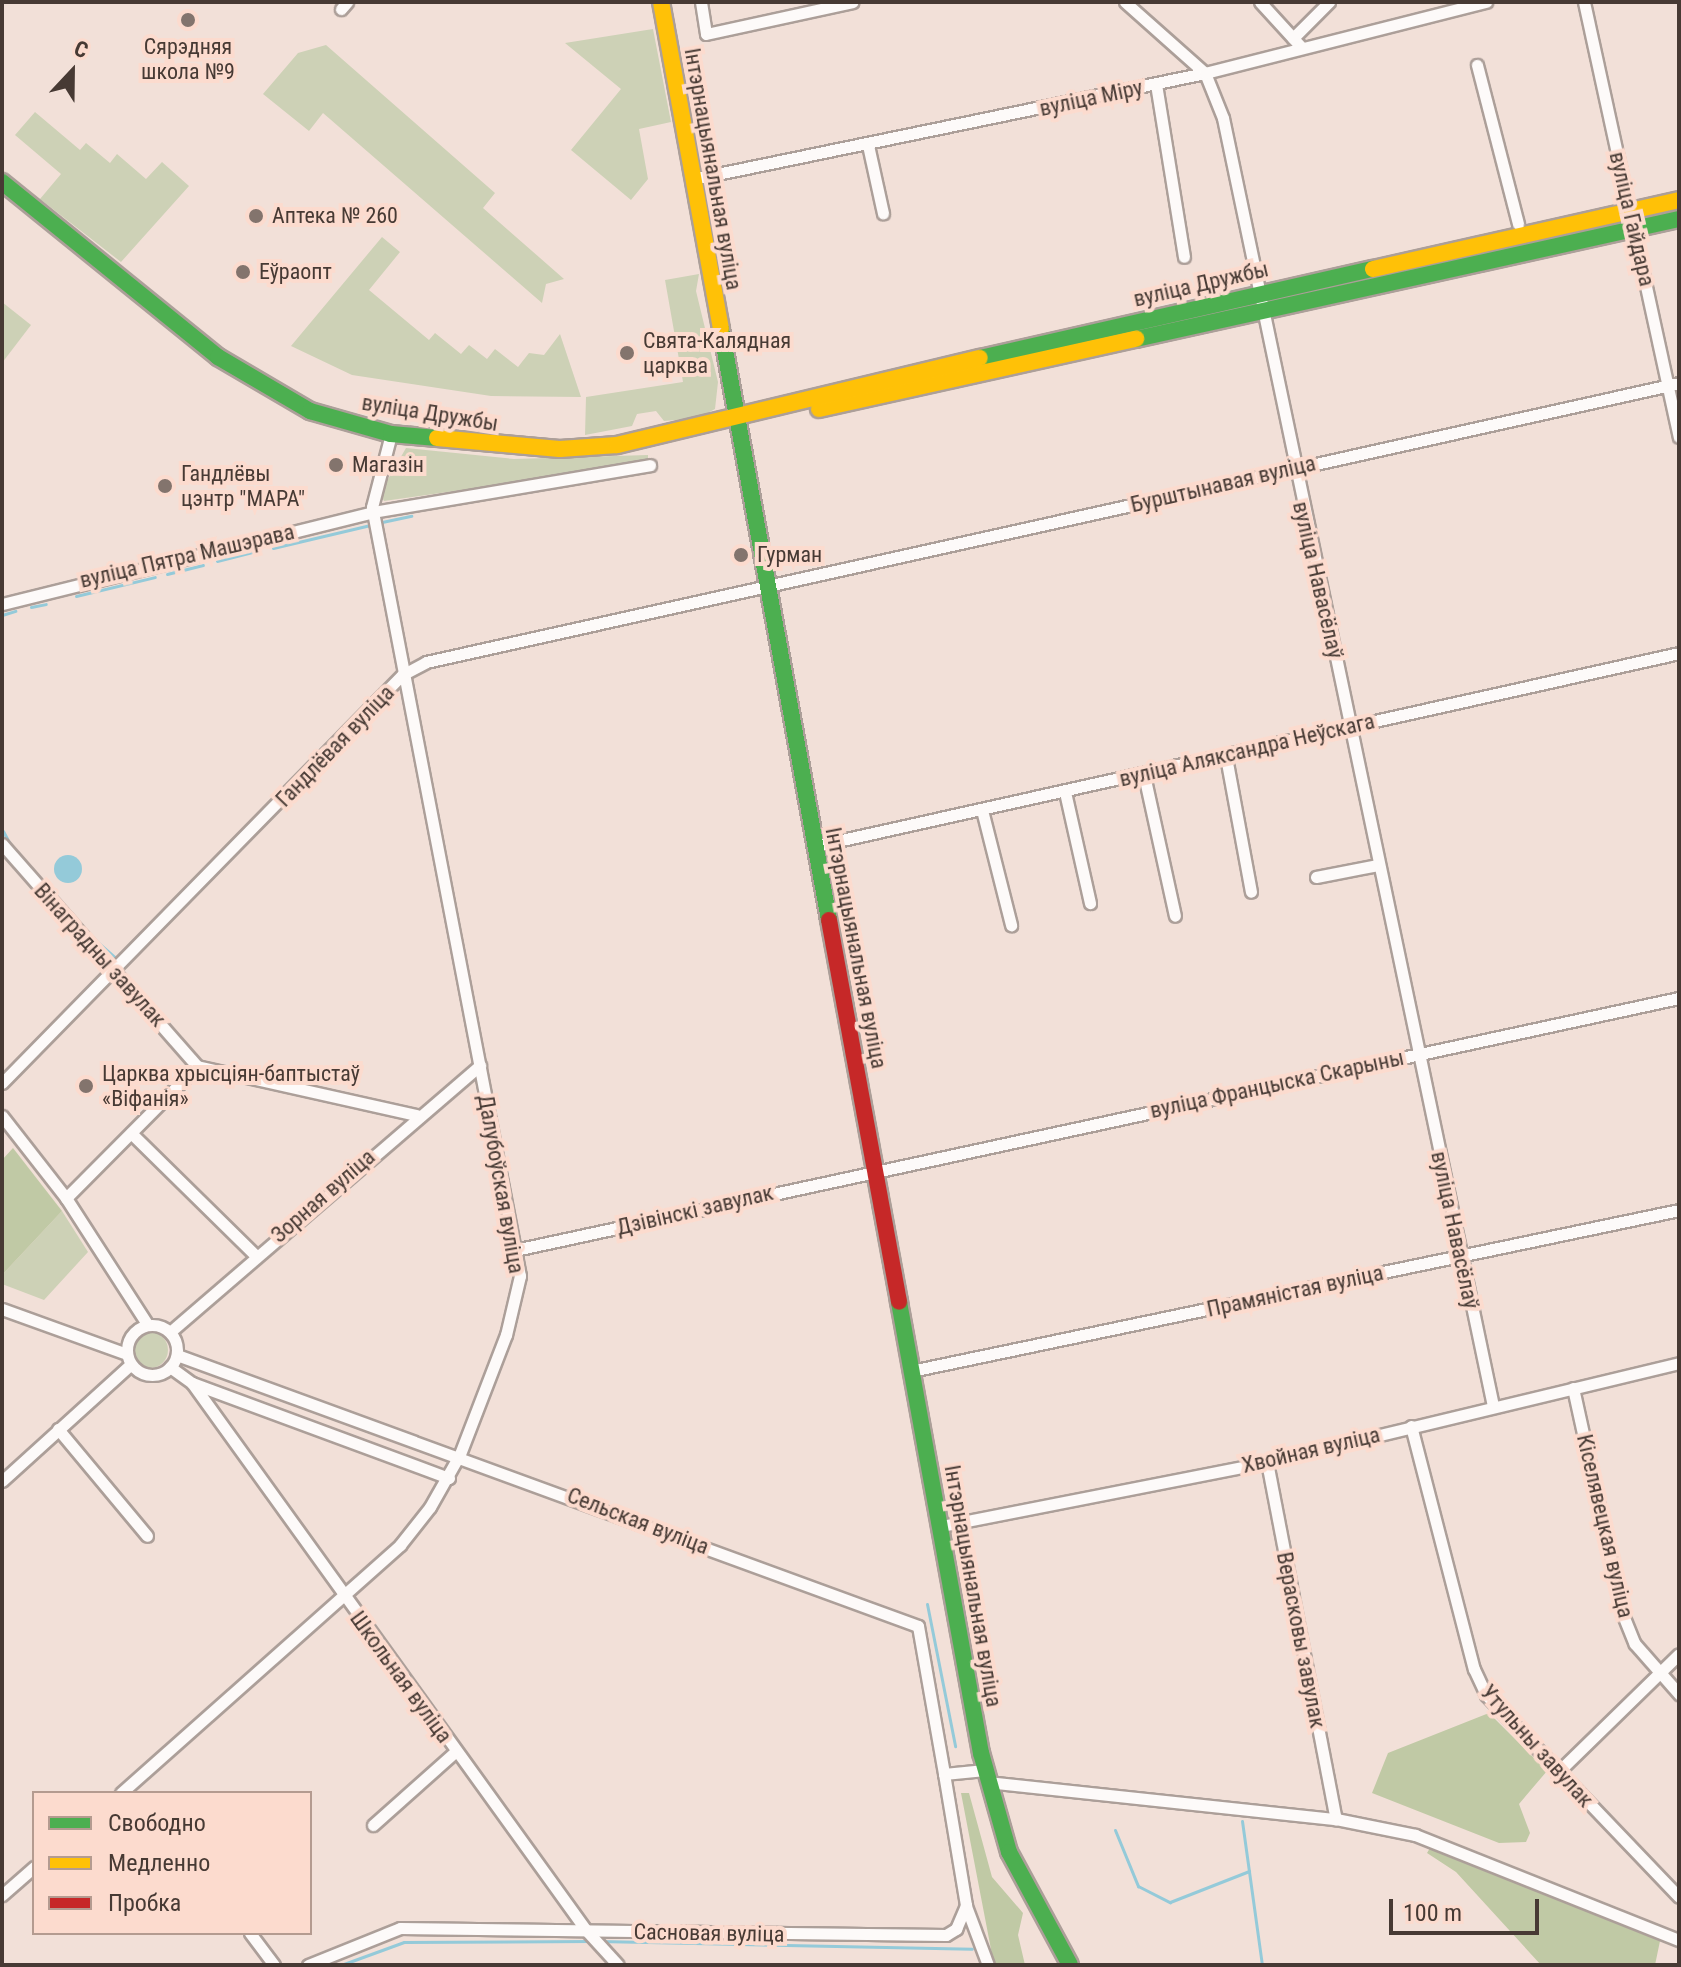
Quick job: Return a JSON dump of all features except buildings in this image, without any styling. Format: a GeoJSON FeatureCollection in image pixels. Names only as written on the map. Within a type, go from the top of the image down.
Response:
{"type":"FeatureCollection","features":[{"type":"Feature","properties":{"kind":"main road","name":"Інтэрнацыянальная вуліца"},"geometry":{"type":"LineString","coordinates":[[661,2],[986,1776],[995,1818],[1031,1895],[1070,1965]]}},
{"type":"Feature","properties":{"kind":"main road","name":"вуліца Дружбы"},"geometry":{"type":"LineString","coordinates":[[2,182],[246,377],[310,411],[391,434],[560,449],[617,445],[736,421],[1258,293],[1679,200]]}},
{"type":"Feature","properties":{"kind":"main road"},"geometry":{"type":"LineString","coordinates":[[1633,231],[1640,215],[1679,206]]}},
{"type":"Feature","properties":{"kind":"main road"},"geometry":{"type":"LineString","coordinates":[[1525,252],[1622,224],[1629,210]]}},
{"type":"Feature","properties":{"kind":"main road","name":"вуліца Дружбы"},"geometry":{"type":"LineString","coordinates":[[736,421],[798,414],[1679,219]]}},
{"type":"Feature","properties":{"kind":"main road"},"geometry":{"type":"LineString","coordinates":[[1261,312],[1270,299],[1368,269]]}},
{"type":"Feature","properties":{"kind":"main road"},"geometry":{"type":"LineString","coordinates":[[1160,335],[1249,308],[1258,293]]}},
{"type":"Feature","properties":{"kind":"street"},"geometry":{"type":"LineString","coordinates":[[701,2],[706,34],[853,2]]}},
{"type":"Feature","properties":{"kind":"street","name":"вуліца Навасёлаў"},"geometry":{"type":"LineString","coordinates":[[1125,2],[1205,73],[1223,118],[1292,467],[1350,726],[1493,1406]]}},
{"type":"Feature","properties":{"kind":"street"},"geometry":{"type":"LineString","coordinates":[[1260,2],[1302,48]]}},
{"type":"Feature","properties":{"kind":"street"},"geometry":{"type":"LineString","coordinates":[[1293,38],[1329,2]]}},
{"type":"Feature","properties":{"kind":"street","name":"вуліца Міру"},"geometry":{"type":"LineString","coordinates":[[693,179],[1156,84],[1486,2]]}},
{"type":"Feature","properties":{"kind":"street","name":"вуліца Гайдара"},"geometry":{"type":"LineString","coordinates":[[1584,2],[1633,231],[1673,384],[1679,437]]}},
{"type":"Feature","properties":{"kind":"street"},"geometry":{"type":"LineString","coordinates":[[1477,65],[1518,224]]}},
{"type":"Feature","properties":{"kind":"street"},"geometry":{"type":"LineString","coordinates":[[1156,84],[1184,257]]}},
{"type":"Feature","properties":{"kind":"street"},"geometry":{"type":"LineString","coordinates":[[868,145],[883,213]]}},
{"type":"Feature","properties":{"kind":"street","name":"Бурштынавая вуліца"},"geometry":{"type":"LineString","coordinates":[[767,584],[1673,384]]}},
{"type":"Feature","properties":{"kind":"street","name":"Далубоўская вуліца"},"geometry":{"type":"LineString","coordinates":[[123,1791],[400,1545],[449,1478],[460,1454],[506,1335],[520,1276],[373,512],[391,434]]}},
{"type":"Feature","properties":{"kind":"street","name":"вуліца Пятра Машэрава"},"geometry":{"type":"LineString","coordinates":[[2,604],[373,512],[650,465]]}},
{"type":"Feature","properties":{"kind":"street","name":"Гандлёвая вуліца"},"geometry":{"type":"LineString","coordinates":[[2,1083],[402,675],[456,653],[767,584]]}},
{"type":"Feature","properties":{"kind":"street","name":"вуліца Аляксандра Неўскага"},"geometry":{"type":"LineString","coordinates":[[815,846],[1226,757],[1350,726],[1679,653]]}},
{"type":"Feature","properties":{"kind":"street"},"geometry":{"type":"LineString","coordinates":[[1226,757],[1251,892]]}},
{"type":"Feature","properties":{"kind":"street"},"geometry":{"type":"LineString","coordinates":[[1144,775],[1175,916]]}},
{"type":"Feature","properties":{"kind":"street"},"geometry":{"type":"LineString","coordinates":[[1065,792],[1090,903]]}},
{"type":"Feature","properties":{"kind":"street"},"geometry":{"type":"LineString","coordinates":[[982,810],[1011,925]]}},
{"type":"Feature","properties":{"kind":"street","name":"Вінаградны завулак"},"geometry":{"type":"LineString","coordinates":[[2,844],[116,970],[197,1066]]}},
{"type":"Feature","properties":{"kind":"street"},"geometry":{"type":"LineString","coordinates":[[1316,877],[1378,865]]}},
{"type":"Feature","properties":{"kind":"street","name":"вуліца Францыска Скарыны"},"geometry":{"type":"LineString","coordinates":[[874,1170],[1679,998]]}},
{"type":"Feature","properties":{"kind":"street","name":"Зорная вуліца"},"geometry":{"type":"LineString","coordinates":[[170,1332],[417,1115],[480,1065]]}},
{"type":"Feature","properties":{"kind":"street"},"geometry":{"type":"LineString","coordinates":[[66,1198],[197,1066],[417,1115]]}},
{"type":"Feature","properties":{"kind":"street"},"geometry":{"type":"LineString","coordinates":[[2,1116],[66,1198],[148,1325],[170,1332],[177,1355],[170,1367],[146,1374],[129,1359],[2,1309]]}},
{"type":"Feature","properties":{"kind":"street"},"geometry":{"type":"LineString","coordinates":[[131,1133],[255,1255]]}},
{"type":"Feature","properties":{"kind":"street","name":"Дзівінскі завулак"},"geometry":{"type":"LineString","coordinates":[[515,1250],[874,1170]]}},
{"type":"Feature","properties":{"kind":"street","name":"Прамяністая вуліца"},"geometry":{"type":"LineString","coordinates":[[911,1371],[1679,1210]]}},
{"type":"Feature","properties":{"kind":"street"},"geometry":{"type":"LineString","coordinates":[[2,1481],[129,1359],[131,1335],[148,1325]]}},
{"type":"Feature","properties":{"kind":"street","name":"Сельская вуліца"},"geometry":{"type":"LineString","coordinates":[[177,1355],[460,1454],[918,1626],[944,1774]]}},
{"type":"Feature","properties":{"kind":"street","name":"Хвойная вуліца"},"geometry":{"type":"LineString","coordinates":[[941,1526],[1267,1462],[1679,1363]]}},
{"type":"Feature","properties":{"kind":"street"},"geometry":{"type":"LineString","coordinates":[[170,1367],[192,1383],[449,1478]]}},
{"type":"Feature","properties":{"kind":"street","name":"Школьная вуліца"},"geometry":{"type":"LineString","coordinates":[[192,1383],[586,1930],[618,1965]]}},
{"type":"Feature","properties":{"kind":"street","name":"Кіселявецкая вуліца"},"geometry":{"type":"LineString","coordinates":[[1573,1388],[1623,1615],[1656,1670],[1679,1694]]}},
{"type":"Feature","properties":{"kind":"street","name":"Утульны завулак"},"geometry":{"type":"LineString","coordinates":[[1411,1426],[1474,1669],[1486,1695],[1557,1773],[1679,1897]]}},
{"type":"Feature","properties":{"kind":"street"},"geometry":{"type":"LineString","coordinates":[[58,1429],[147,1536]]}},
{"type":"Feature","properties":{"kind":"street","name":"Верасковы завулак"},"geometry":{"type":"LineString","coordinates":[[1267,1462],[1336,1819]]}},
{"type":"Feature","properties":{"kind":"street"},"geometry":{"type":"LineString","coordinates":[[1557,1773],[1656,1670],[1679,1654]]}},
{"type":"Feature","properties":{"kind":"street"},"geometry":{"type":"LineString","coordinates":[[373,1825],[456,1751]]}},
{"type":"Feature","properties":{"kind":"street"},"geometry":{"type":"LineString","coordinates":[[988,1965],[966,1905],[944,1774],[986,1776],[1336,1819],[1472,1854],[1679,1940]]}},
{"type":"Feature","properties":{"kind":"street"},"geometry":{"type":"LineString","coordinates":[[4,1889],[32,1868]]}},
{"type":"Feature","properties":{"kind":"street","name":"Сасновая вуліца"},"geometry":{"type":"LineString","coordinates":[[308,1965],[400,1928],[916,1937],[956,1929],[966,1905]]}},
{"type":"Feature","properties":{"kind":"street"},"geometry":{"type":"LineString","coordinates":[[252,1935],[274,1965]]}},
{"type":"Feature","properties":{"kind":"green space"},"geometry":{"type":"Polygon","coordinates":[[[653,29],[671,122],[639,129],[648,179],[631,200],[571,150],[621,89],[565,43],[653,29]]]}},
{"type":"Feature","properties":{"kind":"green space"},"geometry":{"type":"Polygon","coordinates":[[[326,45],[495,193],[483,208],[564,279],[546,284],[542,303],[323,113],[309,131],[263,94],[298,53],[326,45]]]}},
{"type":"Feature","properties":{"kind":"green space"},"geometry":{"type":"Polygon","coordinates":[[[35,112],[80,150],[86,143],[110,163],[117,154],[146,179],[162,162],[189,186],[121,262],[40,199],[61,174],[15,135],[35,112]]]}},
{"type":"Feature","properties":{"kind":"green space"},"geometry":{"type":"Polygon","coordinates":[[[382,237],[400,252],[369,290],[429,340],[435,333],[461,354],[469,345],[487,359],[495,349],[518,367],[529,353],[544,355],[560,334],[581,397],[491,396],[352,375],[291,346],[382,237]]]}},
{"type":"Feature","properties":{"kind":"green space"},"geometry":{"type":"Polygon","coordinates":[[[699,274],[696,291],[718,382],[715,409],[698,418],[664,421],[656,411],[637,414],[632,426],[585,435],[586,397],[683,382],[665,280],[699,274]]]}},
{"type":"Feature","properties":{"kind":"green space"},"geometry":{"type":"Polygon","coordinates":[[[2,302],[31,325],[2,363],[2,302]]]}},
{"type":"Feature","properties":{"kind":"green space"},"geometry":{"type":"Polygon","coordinates":[[[406,448],[514,459],[648,455],[648,464],[384,501],[380,493],[406,448]]]}},
{"type":"Feature","properties":{"kind":"green space"},"geometry":{"type":"Polygon","coordinates":[[[13,1148],[62,1211],[2,1275],[2,1160],[13,1148]]]}},
{"type":"Feature","properties":{"kind":"green space"},"geometry":{"type":"Polygon","coordinates":[[[62,1211],[88,1252],[44,1300],[2,1284],[2,1275],[62,1211]]]}},
{"type":"Feature","properties":{"kind":"green space"},"geometry":{"type":"Polygon","coordinates":[[[150,1332],[163,1337],[168,1350],[163,1363],[150,1368],[137,1363],[132,1350],[137,1337],[150,1332]]]}},
{"type":"Feature","properties":{"kind":"green space"},"geometry":{"type":"Polygon","coordinates":[[[1489,1713],[1547,1771],[1519,1804],[1530,1833],[1526,1842],[1499,1843],[1372,1793],[1388,1753],[1489,1713]]]}},
{"type":"Feature","properties":{"kind":"green space"},"geometry":{"type":"Polygon","coordinates":[[[961,1793],[969,1793],[992,1877],[1023,1913],[1018,1935],[1025,1965],[994,1965],[961,1793]]]}},
{"type":"Feature","properties":{"kind":"green space"},"geometry":{"type":"Polygon","coordinates":[[[1430,1848],[1660,1941],[1655,1965],[1541,1965],[1456,1872],[1427,1853],[1430,1848]]]}},
{"type":"Feature","properties":{"kind":"water"},"geometry":{"type":"Polygon","coordinates":[[[68,855],[78,859],[82,869],[78,879],[68,883],[58,879],[54,869],[58,859],[68,855]]]}},
{"type":"Feature","properties":{"kind":"waterway"},"geometry":{"type":"LineString","coordinates":[[382,522],[411,516]]}},
{"type":"Feature","properties":{"kind":"waterway"},"geometry":{"type":"LineString","coordinates":[[273,548],[370,525]]}},
{"type":"Feature","properties":{"kind":"waterway"},"geometry":{"type":"LineString","coordinates":[[217,561],[256,551]]}},
{"type":"Feature","properties":{"kind":"waterway"},"geometry":{"type":"LineString","coordinates":[[167,574],[203,565]]}},
{"type":"Feature","properties":{"kind":"waterway"},"geometry":{"type":"LineString","coordinates":[[76,596],[155,577]]}},
{"type":"Feature","properties":{"kind":"waterway"},"geometry":{"type":"LineString","coordinates":[[31,607],[46,604]]}},
{"type":"Feature","properties":{"kind":"waterway"},"geometry":{"type":"LineString","coordinates":[[2,615],[15,611]]}},
{"type":"Feature","properties":{"kind":"waterway"},"geometry":{"type":"LineString","coordinates":[[3,831],[11,846]]}},
{"type":"Feature","properties":{"kind":"waterway"},"geometry":{"type":"LineString","coordinates":[[42,881],[68,910]]}},
{"type":"Feature","properties":{"kind":"waterway"},"geometry":{"type":"LineString","coordinates":[[167,906],[183,890]]}},
{"type":"Feature","properties":{"kind":"waterway"},"geometry":{"type":"LineString","coordinates":[[95,940],[116,958],[158,916]]}},
{"type":"Feature","properties":{"kind":"waterway"},"geometry":{"type":"LineString","coordinates":[[927,1604],[955,1746]]}},
{"type":"Feature","properties":{"kind":"waterway"},"geometry":{"type":"LineString","coordinates":[[1242,1821],[1262,1965]]}},
{"type":"Feature","properties":{"kind":"waterway"},"geometry":{"type":"LineString","coordinates":[[1115,1830],[1138,1886],[1170,1902],[1249,1871]]}},
{"type":"Feature","properties":{"kind":"waterway"},"geometry":{"type":"LineString","coordinates":[[341,1965],[404,1942],[592,1941]]}},
{"type":"Feature","properties":{"kind":"waterway"},"geometry":{"type":"LineString","coordinates":[[599,1941],[972,1949]]}},
{"type":"Feature","properties":{"kind":"traffic: fast"},"geometry":{"type":"LineString","coordinates":[[2,182],[218,357],[310,411],[391,434],[437,438]]}},
{"type":"Feature","properties":{"kind":"traffic: fast"},"geometry":{"type":"LineString","coordinates":[[1136,339],[1679,219]]}},
{"type":"Feature","properties":{"kind":"traffic: fast"},"geometry":{"type":"LineString","coordinates":[[980,358],[1373,269]]}},
{"type":"Feature","properties":{"kind":"traffic: fast"},"geometry":{"type":"LineString","coordinates":[[721,329],[829,920]]}},
{"type":"Feature","properties":{"kind":"traffic: fast"},"geometry":{"type":"LineString","coordinates":[[899,1302],[981,1753],[1009,1852],[1070,1965]]}},
{"type":"Feature","properties":{"kind":"traffic: slow"},"geometry":{"type":"LineString","coordinates":[[661,2],[721,329]]}},
{"type":"Feature","properties":{"kind":"traffic: slow"},"geometry":{"type":"LineString","coordinates":[[1373,269],[1679,200]]}},
{"type":"Feature","properties":{"kind":"traffic: slow"},"geometry":{"type":"LineString","coordinates":[[819,409],[1136,339]]}},
{"type":"Feature","properties":{"kind":"traffic: slow"},"geometry":{"type":"LineString","coordinates":[[437,438],[560,449],[617,445],[980,358]]}},
{"type":"Feature","properties":{"kind":"traffic: jam"},"geometry":{"type":"LineString","coordinates":[[829,920],[899,1302]]}},
{"type":"Feature","properties":{"kind":"place","name":"Сярэдняя школа №9"},"geometry":{"type":"Point","coordinates":[188,20]}},
{"type":"Feature","properties":{"kind":"place","name":"Аптека № 260"},"geometry":{"type":"Point","coordinates":[256,216]}},
{"type":"Feature","properties":{"kind":"place","name":"Еўраопт"},"geometry":{"type":"Point","coordinates":[243,272]}},
{"type":"Feature","properties":{"kind":"place","name":"Свята-Калядная царква"},"geometry":{"type":"Point","coordinates":[627,353]}},
{"type":"Feature","properties":{"kind":"place","name":"Магазін"},"geometry":{"type":"Point","coordinates":[336,465]}},
{"type":"Feature","properties":{"kind":"place","name":"Гандлёвы цэнтр \"МАРА\""},"geometry":{"type":"Point","coordinates":[165,486]}},
{"type":"Feature","properties":{"kind":"place","name":"Гурман"},"geometry":{"type":"Point","coordinates":[741,555]}},
{"type":"Feature","properties":{"kind":"place","name":"Царква хрысціян-баптыстаў «Віфанія»"},"geometry":{"type":"Point","coordinates":[86,1086]}}]}
